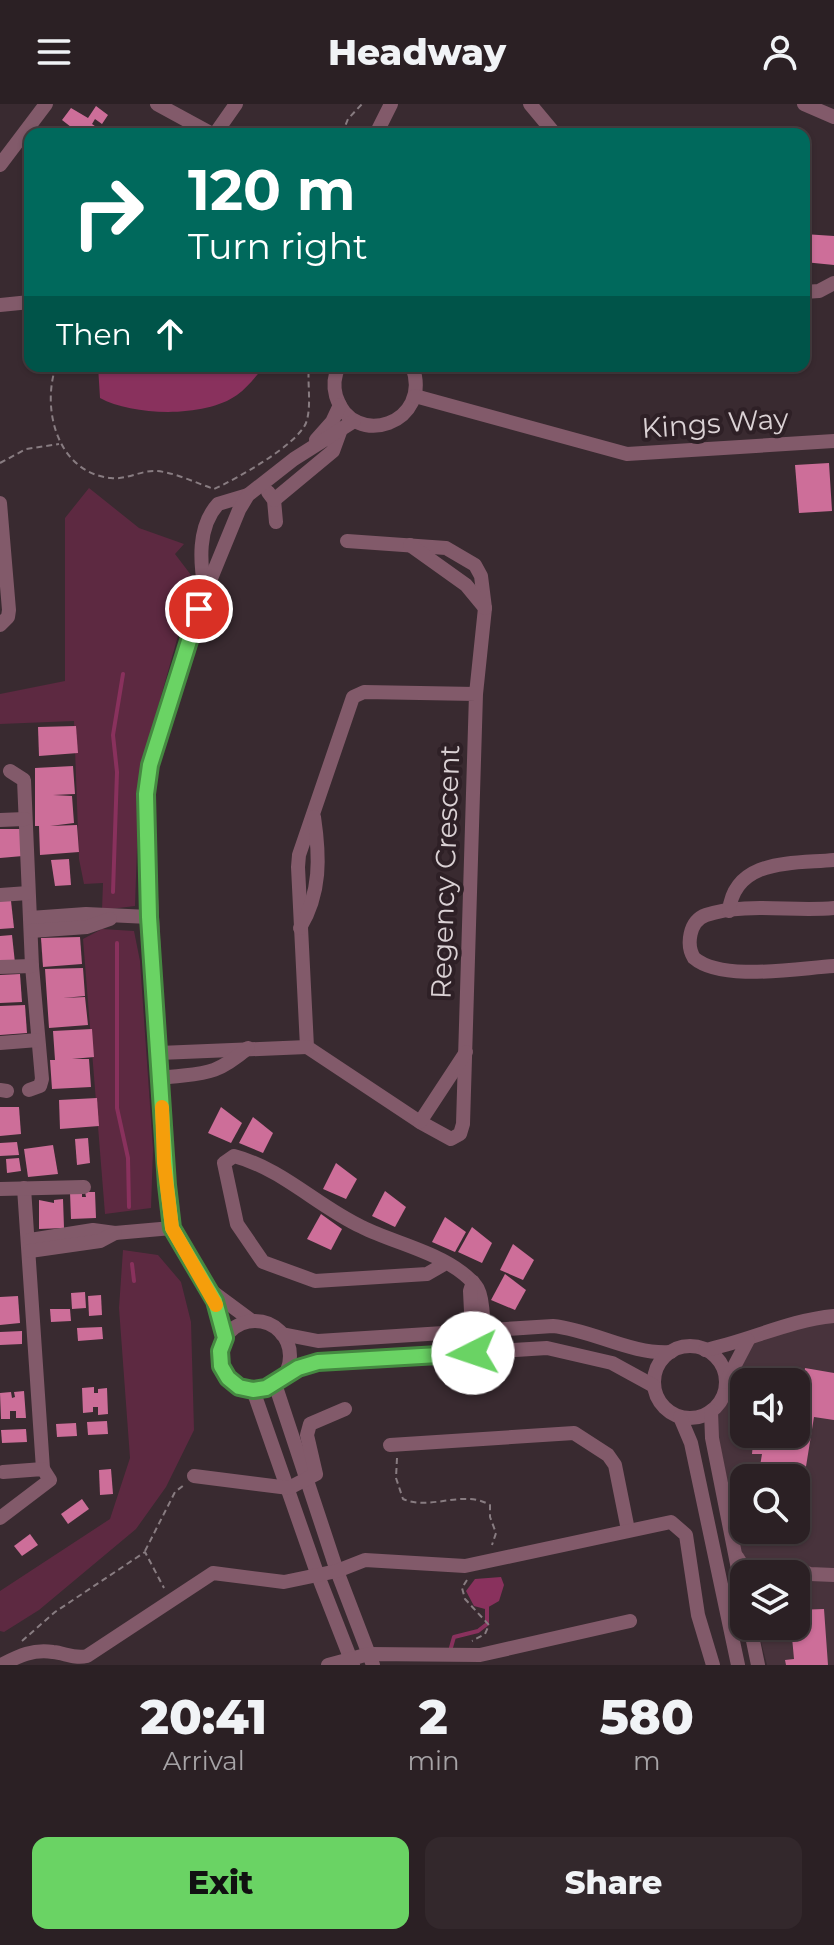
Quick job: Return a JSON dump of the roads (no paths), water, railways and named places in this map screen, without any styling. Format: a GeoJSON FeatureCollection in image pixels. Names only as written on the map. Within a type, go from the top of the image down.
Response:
{"type":"FeatureCollection","features":[{"type":"Feature","properties":{"kind":"street"},"geometry":{"type":"LineString","coordinates":[[28,128],[46,104]]}},
{"type":"Feature","properties":{"kind":"street"},"geometry":{"type":"LineString","coordinates":[[157,104],[203,128]]}},
{"type":"Feature","properties":{"kind":"street"},"geometry":{"type":"LineString","coordinates":[[218,128],[236,104]]}},
{"type":"Feature","properties":{"kind":"street"},"geometry":{"type":"LineString","coordinates":[[379,128],[391,104]]}},
{"type":"Feature","properties":{"kind":"street"},"geometry":{"type":"LineString","coordinates":[[530,104],[550,128]]}},
{"type":"Feature","properties":{"kind":"street"},"geometry":{"type":"LineString","coordinates":[[804,104],[834,117]]}},
{"type":"Feature","properties":{"kind":"street"},"geometry":{"type":"LineString","coordinates":[[0,165],[24,133]]}},
{"type":"Feature","properties":{"kind":"street"},"geometry":{"type":"LineString","coordinates":[[810,292],[819,291],[834,283]]}},
{"type":"Feature","properties":{"kind":"street"},"geometry":{"type":"LineString","coordinates":[[0,305],[24,303]]}},
{"type":"Feature","properties":{"kind":"street"},"geometry":{"type":"LineString","coordinates":[[338,372],[334,387],[340,405],[354,421],[378,426],[390,423],[410,408],[417,382],[414,372]]}},
{"type":"Feature","properties":{"kind":"street","name":"Kings Way"},"geometry":{"type":"LineString","coordinates":[[415,396],[627,454],[834,441]]}},
{"type":"Feature","properties":{"kind":"street"},"geometry":{"type":"LineString","coordinates":[[311,446],[332,422],[340,405]]}},
{"type":"Feature","properties":{"kind":"street"},"geometry":{"type":"LineString","coordinates":[[205,593],[201,573],[224,501],[248,495],[311,446],[354,421]]}},
{"type":"Feature","properties":{"kind":"street"},"geometry":{"type":"LineString","coordinates":[[274,500],[333,451],[341,429]]}},
{"type":"Feature","properties":{"kind":"street"},"geometry":{"type":"LineString","coordinates":[[262,485],[274,500],[276,522]]}},
{"type":"Feature","properties":{"kind":"street"},"geometry":{"type":"LineString","coordinates":[[225,1338],[211,1290],[172,1228],[164,1163],[160,1057],[149,917],[148,780],[205,593],[235,518],[248,495]]}},
{"type":"Feature","properties":{"kind":"street"},"geometry":{"type":"LineString","coordinates":[[0,504],[9,610],[8,617],[0,625]]}},
{"type":"Feature","properties":{"kind":"street","name":"Regency Crescent"},"geometry":{"type":"LineString","coordinates":[[307,1047],[420,1122],[451,1139],[460,1134],[466,1052],[476,694],[485,608],[481,576],[475,565],[446,548],[347,541]]}},
{"type":"Feature","properties":{"kind":"street"},"geometry":{"type":"LineString","coordinates":[[410,545],[466,585],[485,608]]}},
{"type":"Feature","properties":{"kind":"street"},"geometry":{"type":"LineString","coordinates":[[160,1057],[222,1056],[241,1048],[307,1047],[299,855],[350,702],[357,694],[364,692],[476,694]]}},
{"type":"Feature","properties":{"kind":"street"},"geometry":{"type":"LineString","coordinates":[[10,771],[24,780],[32,966],[42,1083],[29,1090]]}},
{"type":"Feature","properties":{"kind":"street"},"geometry":{"type":"LineString","coordinates":[[0,820],[25,819]]}},
{"type":"Feature","properties":{"kind":"street"},"geometry":{"type":"LineString","coordinates":[[729,911],[731,896],[746,875],[765,867],[834,860]]}},
{"type":"Feature","properties":{"kind":"street"},"geometry":{"type":"LineString","coordinates":[[0,895],[28,893]]}},
{"type":"Feature","properties":{"kind":"street"},"geometry":{"type":"LineString","coordinates":[[834,908],[729,911],[705,915],[694,924],[689,945],[691,953],[700,963],[717,970],[763,971],[834,966]]}},
{"type":"Feature","properties":{"kind":"street"},"geometry":{"type":"LineString","coordinates":[[30,924],[87,927],[114,918],[149,917]]}},
{"type":"Feature","properties":{"kind":"street"},"geometry":{"type":"LineString","coordinates":[[0,967],[32,966]]}},
{"type":"Feature","properties":{"kind":"street"},"geometry":{"type":"LineString","coordinates":[[0,1043],[38,1040]]}},
{"type":"Feature","properties":{"kind":"street"},"geometry":{"type":"LineString","coordinates":[[161,1078],[204,1075],[221,1069],[241,1048]]}},
{"type":"Feature","properties":{"kind":"street"},"geometry":{"type":"LineString","coordinates":[[420,1122],[466,1052]]}},
{"type":"Feature","properties":{"kind":"street"},"geometry":{"type":"LineString","coordinates":[[446,1263],[427,1274],[315,1281],[263,1262],[237,1224],[224,1163],[234,1156],[261,1163],[360,1226],[446,1263],[473,1282],[470,1291],[479,1352]]}},
{"type":"Feature","properties":{"kind":"street"},"geometry":{"type":"LineString","coordinates":[[0,1189],[84,1187]]}},
{"type":"Feature","properties":{"kind":"street"},"geometry":{"type":"LineString","coordinates":[[0,1518],[48,1483],[50,1477],[43,1469],[24,1188]]}},
{"type":"Feature","properties":{"kind":"street"},"geometry":{"type":"LineString","coordinates":[[30,1246],[100,1241],[115,1233],[172,1228]]}},
{"type":"Feature","properties":{"kind":"street"},"geometry":{"type":"LineString","coordinates":[[211,1290],[252,1321],[269,1324],[282,1334],[318,1341],[559,1327],[588,1332],[641,1350],[671,1352],[688,1346],[705,1350],[748,1340],[788,1324],[834,1316]]}},
{"type":"Feature","properties":{"kind":"street"},"geometry":{"type":"LineString","coordinates":[[252,1321],[235,1327],[225,1338],[220,1358],[224,1372],[236,1385],[253,1390],[318,1362],[547,1348],[623,1367],[654,1386],[664,1407],[680,1417],[696,1418],[711,1411],[721,1400],[726,1382],[748,1340]]}},
{"type":"Feature","properties":{"kind":"street"},"geometry":{"type":"LineString","coordinates":[[282,1334],[289,1354],[279,1380],[308,1480],[327,1572],[352,1661]]}},
{"type":"Feature","properties":{"kind":"street"},"geometry":{"type":"LineString","coordinates":[[705,1350],[722,1366],[726,1382]]}},
{"type":"Feature","properties":{"kind":"street"},"geometry":{"type":"LineString","coordinates":[[654,1386],[658,1366],[671,1352]]}},
{"type":"Feature","properties":{"kind":"street"},"geometry":{"type":"LineString","coordinates":[[253,1390],[289,1488],[371,1660]]}},
{"type":"Feature","properties":{"kind":"street"},"geometry":{"type":"LineString","coordinates":[[194,1476],[289,1488],[308,1480],[317,1470],[307,1435],[308,1427],[312,1422],[345,1409]]}},
{"type":"Feature","properties":{"kind":"street"},"geometry":{"type":"LineString","coordinates":[[711,1411],[712,1438],[739,1560]]}},
{"type":"Feature","properties":{"kind":"street"},"geometry":{"type":"LineString","coordinates":[[680,1417],[691,1443],[738,1665]]}},
{"type":"Feature","properties":{"kind":"street"},"geometry":{"type":"LineString","coordinates":[[395,1444],[574,1433],[608,1455],[615,1465],[628,1530]]}},
{"type":"Feature","properties":{"kind":"street"},"geometry":{"type":"LineString","coordinates":[[3,1472],[43,1469]]}},
{"type":"Feature","properties":{"kind":"street"},"geometry":{"type":"LineString","coordinates":[[6,1662],[38,1650],[77,1658],[87,1656],[213,1573],[284,1582],[365,1560],[465,1566],[671,1522],[686,1535],[698,1615],[713,1665]]}},
{"type":"Feature","properties":{"kind":"street"},"geometry":{"type":"LineString","coordinates":[[737,1556],[739,1560]]}},
{"type":"Feature","properties":{"kind":"street"},"geometry":{"type":"LineString","coordinates":[[717,1560],[730,1576]]}},
{"type":"Feature","properties":{"kind":"street"},"geometry":{"type":"LineString","coordinates":[[810,1577],[834,1575]]}},
{"type":"Feature","properties":{"kind":"street"},"geometry":{"type":"LineString","coordinates":[[728,1612],[730,1606]]}},
{"type":"Feature","properties":{"kind":"street"},"geometry":{"type":"LineString","coordinates":[[328,1665],[352,1661],[480,1655],[630,1621]]}},
{"type":"Feature","properties":{"kind":"street"},"geometry":{"type":"LineString","coordinates":[[753,1640],[758,1665]]}},
{"type":"Feature","properties":{"kind":"waterway"},"geometry":{"type":"LineString","coordinates":[[113,892],[117,772],[113,735],[123,674]]}},
{"type":"Feature","properties":{"kind":"waterway"},"geometry":{"type":"LineString","coordinates":[[117,943],[117,1108],[128,1158],[129,1207]]}},
{"type":"Feature","properties":{"kind":"waterway"},"geometry":{"type":"LineString","coordinates":[[132,1264],[134,1281]]}},
{"type":"Feature","properties":{"kind":"waterway"},"geometry":{"type":"LineString","coordinates":[[450,1651],[454,1637],[478,1631],[487,1624],[487,1607]]}}]}
